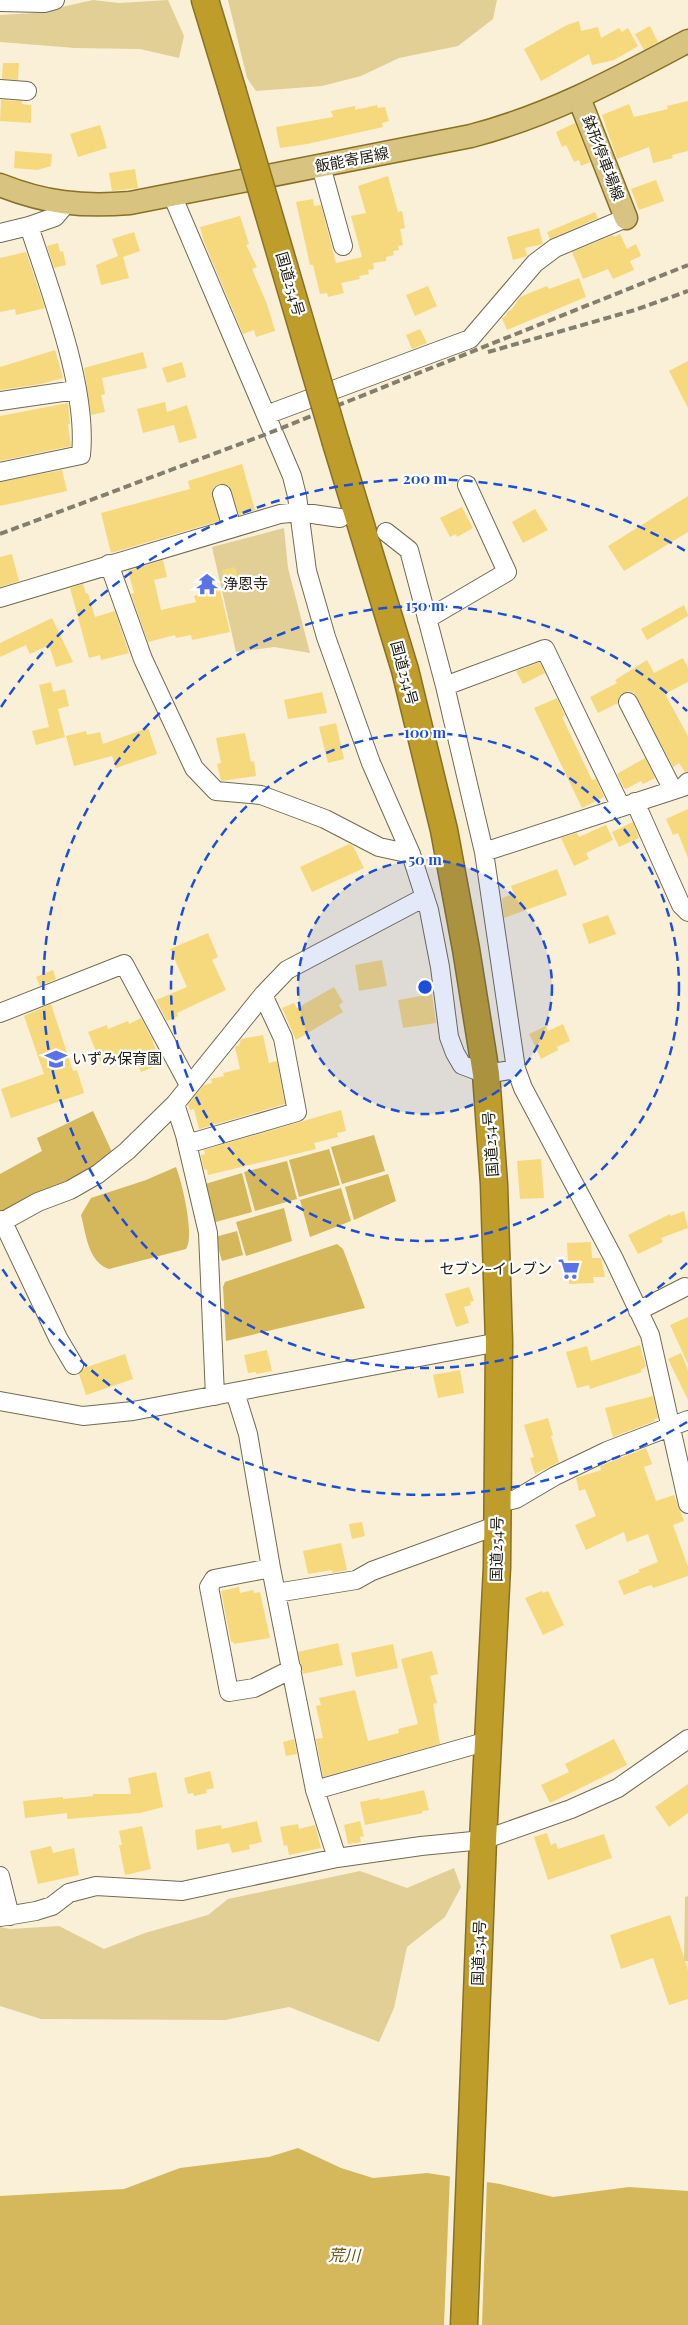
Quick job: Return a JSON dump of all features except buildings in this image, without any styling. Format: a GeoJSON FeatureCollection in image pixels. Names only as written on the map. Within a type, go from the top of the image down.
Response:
{"type":"FeatureCollection","features":[{"type":"Feature","properties":{"kind":"highway","name":"国道254号"},"geometry":{"type":"LineString","coordinates":[[204,0],[405,670],[444,830],[486,1074],[498,1262],[500,1342],[498,1514],[464,2325]]}},
{"type":"Feature","properties":{"kind":"main road","name":"飯能寄居線"},"geometry":{"type":"LineString","coordinates":[[0,185],[30,196],[92,206],[130,203],[172,196],[321,166],[496,129],[548,112],[579,98],[688,41]]}},
{"type":"Feature","properties":{"kind":"main road","name":"鉢形停車場線"},"geometry":{"type":"LineString","coordinates":[[579,98],[626,218]]}},
{"type":"Feature","properties":{"kind":"street"},"geometry":{"type":"LineString","coordinates":[[7,1],[44,3],[55,0]]}},
{"type":"Feature","properties":{"kind":"street"},"geometry":{"type":"LineString","coordinates":[[0,89],[27,91]]}},
{"type":"Feature","properties":{"kind":"street"},"geometry":{"type":"LineString","coordinates":[[321,166],[343,246]]}},
{"type":"Feature","properties":{"kind":"street"},"geometry":{"type":"LineString","coordinates":[[172,196],[292,476],[307,571],[326,637],[371,763],[411,854],[425,897],[440,967],[450,1037],[455,1053],[462,1065],[486,1074],[516,1069]]}},
{"type":"Feature","properties":{"kind":"street"},"geometry":{"type":"LineString","coordinates":[[0,233],[55,217],[67,203]]}},
{"type":"Feature","properties":{"kind":"street"},"geometry":{"type":"LineString","coordinates":[[266,415],[470,339],[535,263],[555,248],[626,218]]}},
{"type":"Feature","properties":{"kind":"street"},"geometry":{"type":"LineString","coordinates":[[0,472],[81,455],[83,437],[67,345],[29,226]]}},
{"type":"Feature","properties":{"kind":"street"},"geometry":{"type":"LineString","coordinates":[[0,401],[76,390]]}},
{"type":"Feature","properties":{"kind":"street"},"geometry":{"type":"LineString","coordinates":[[427,618],[507,572],[467,485]]}},
{"type":"Feature","properties":{"kind":"street"},"geometry":{"type":"LineString","coordinates":[[222,494],[232,528]]}},
{"type":"Feature","properties":{"kind":"street"},"geometry":{"type":"LineString","coordinates":[[0,598],[280,514],[299,512],[340,518]]}},
{"type":"Feature","properties":{"kind":"street"},"geometry":{"type":"LineString","coordinates":[[386,532],[409,550],[445,686],[484,852],[516,1069],[523,1088],[614,1259],[650,1335],[688,1504]]}},
{"type":"Feature","properties":{"kind":"street"},"geometry":{"type":"LineString","coordinates":[[109,564],[147,668],[194,768],[216,791],[261,795],[325,819],[378,847],[411,854]]}},
{"type":"Feature","properties":{"kind":"street"},"geometry":{"type":"LineString","coordinates":[[445,686],[545,648],[681,905],[688,912]]}},
{"type":"Feature","properties":{"kind":"street"},"geometry":{"type":"LineString","coordinates":[[484,852],[680,786],[628,702]]}},
{"type":"Feature","properties":{"kind":"street"},"geometry":{"type":"LineString","coordinates":[[74,1365],[58,1338],[1,1222],[38,1202],[70,1190],[98,1174],[127,1151],[175,1104],[264,995],[287,970],[425,897]]}},
{"type":"Feature","properties":{"kind":"street"},"geometry":{"type":"LineString","coordinates":[[0,1013],[124,964],[189,1085]]}},
{"type":"Feature","properties":{"kind":"street"},"geometry":{"type":"LineString","coordinates":[[187,1144],[297,1112],[283,1038],[264,995]]}},
{"type":"Feature","properties":{"kind":"street"},"geometry":{"type":"LineString","coordinates":[[175,1104],[187,1144],[208,1234],[216,1396]]}},
{"type":"Feature","properties":{"kind":"street"},"geometry":{"type":"LineString","coordinates":[[638,1310],[685,1287]]}},
{"type":"Feature","properties":{"kind":"street"},"geometry":{"type":"LineString","coordinates":[[0,1401],[84,1416],[133,1411],[500,1342]]}},
{"type":"Feature","properties":{"kind":"street"},"geometry":{"type":"LineString","coordinates":[[235,1392],[248,1434],[271,1568],[316,1790],[337,1858]]}},
{"type":"Feature","properties":{"kind":"street"},"geometry":{"type":"LineString","coordinates":[[276,1593],[356,1580],[498,1514],[516,1499],[555,1476],[607,1451],[688,1420]]}},
{"type":"Feature","properties":{"kind":"street"},"geometry":{"type":"LineString","coordinates":[[271,1568],[214,1579],[209,1587],[229,1692],[254,1688],[292,1669]]}},
{"type":"Feature","properties":{"kind":"street"},"geometry":{"type":"LineString","coordinates":[[0,1876],[5,1916],[52,1906],[69,1893],[96,1886],[182,1891],[337,1858],[421,1846],[483,1840],[571,1809],[618,1788],[688,1739]]}},
{"type":"Feature","properties":{"kind":"street"},"geometry":{"type":"LineString","coordinates":[[316,1790],[488,1741]]}},
{"type":"Feature","properties":{"kind":"shaded area"},"geometry":{"type":"Polygon","coordinates":[[[93,0],[119,3],[168,0],[184,36],[179,58],[140,49],[75,48],[0,42],[0,15],[35,13],[93,0]]]}},
{"type":"Feature","properties":{"kind":"shaded area"},"geometry":{"type":"Polygon","coordinates":[[[228,0],[497,0],[493,19],[458,46],[399,58],[361,76],[322,86],[256,91],[247,78],[228,0]]]}},
{"type":"Feature","properties":{"kind":"shaded area"},"geometry":{"type":"Polygon","coordinates":[[[284,528],[288,568],[310,653],[274,647],[236,652],[212,547],[284,528]]]}},
{"type":"Feature","properties":{"kind":"shaded area"},"geometry":{"type":"Polygon","coordinates":[[[454,1868],[461,1887],[445,1917],[407,1947],[394,2008],[379,2042],[289,2007],[225,2020],[41,2019],[0,2006],[0,1927],[10,1929],[59,1926],[104,1949],[145,1933],[208,1915],[228,1899],[360,1871],[407,1888],[454,1868]]]}},
{"type":"Feature","properties":{"kind":"shaded area"},"geometry":{"type":"Polygon","coordinates":[[[688,1896],[688,1961],[684,1961],[685,1897],[688,1896]]]}},
{"type":"Feature","properties":{"kind":"water"},"geometry":{"type":"Polygon","coordinates":[[[93,1111],[112,1152],[93,1169],[30,1197],[0,1214],[0,1174],[42,1151],[37,1138],[93,1111]]]}},
{"type":"Feature","properties":{"kind":"water"},"geometry":{"type":"Polygon","coordinates":[[[374,1135],[385,1171],[342,1184],[331,1147],[374,1135]]]}},
{"type":"Feature","properties":{"kind":"water"},"geometry":{"type":"Polygon","coordinates":[[[329,1149],[340,1185],[299,1197],[289,1160],[329,1149]]]}},
{"type":"Feature","properties":{"kind":"water"},"geometry":{"type":"Polygon","coordinates":[[[287,1161],[297,1199],[255,1211],[244,1172],[287,1161]]]}},
{"type":"Feature","properties":{"kind":"water"},"geometry":{"type":"Polygon","coordinates":[[[176,1167],[184,1196],[188,1221],[189,1233],[186,1249],[109,1269],[102,1265],[92,1254],[81,1215],[91,1198],[146,1180],[176,1167]]]}},
{"type":"Feature","properties":{"kind":"water"},"geometry":{"type":"Polygon","coordinates":[[[242,1173],[252,1212],[212,1223],[202,1185],[242,1173]]]}},
{"type":"Feature","properties":{"kind":"water"},"geometry":{"type":"Polygon","coordinates":[[[388,1174],[396,1201],[354,1220],[345,1187],[388,1174]]]}},
{"type":"Feature","properties":{"kind":"water"},"geometry":{"type":"Polygon","coordinates":[[[341,1188],[351,1221],[310,1237],[300,1200],[341,1188]]]}},
{"type":"Feature","properties":{"kind":"water"},"geometry":{"type":"Polygon","coordinates":[[[284,1208],[292,1241],[246,1256],[236,1222],[284,1208]]]}},
{"type":"Feature","properties":{"kind":"water"},"geometry":{"type":"Polygon","coordinates":[[[237,1231],[243,1255],[222,1261],[215,1237],[237,1231]]]}},
{"type":"Feature","properties":{"kind":"water"},"geometry":{"type":"Polygon","coordinates":[[[337,1244],[343,1249],[365,1308],[226,1341],[223,1287],[225,1282],[337,1244]]]}},
{"type":"Feature","properties":{"kind":"water","name":"荒川"},"geometry":{"type":"Polygon","coordinates":[[[298,2148],[341,2168],[373,2178],[427,2173],[500,2184],[553,2197],[629,2187],[688,2191],[688,2325],[0,2325],[0,2196],[124,2189],[180,2168],[269,2157],[298,2148]]]}},
{"type":"Feature","properties":{"kind":"pier"},"geometry":{"type":"Polygon","coordinates":[[[450,2174],[487,2179],[482,2325],[444,2325],[450,2174]]]}},
{"type":"Feature","properties":{"kind":"railway"},"geometry":{"type":"LineString","coordinates":[[0,534],[264,435],[688,265]]}},
{"type":"Feature","properties":{"kind":"railway"},"geometry":{"type":"LineString","coordinates":[[488,352],[635,310],[688,291]]}},
{"type":"Feature","properties":{"kind":"place","name":"浄恩寺"},"geometry":{"type":"Point","coordinates":[207,584]}},
{"type":"Feature","properties":{"kind":"place","name":"いずみ保育園"},"geometry":{"type":"Point","coordinates":[56,1059]}},
{"type":"Feature","properties":{"kind":"place","name":"セブン-イレブン"},"geometry":{"type":"Point","coordinates":[569,1269]}}]}
